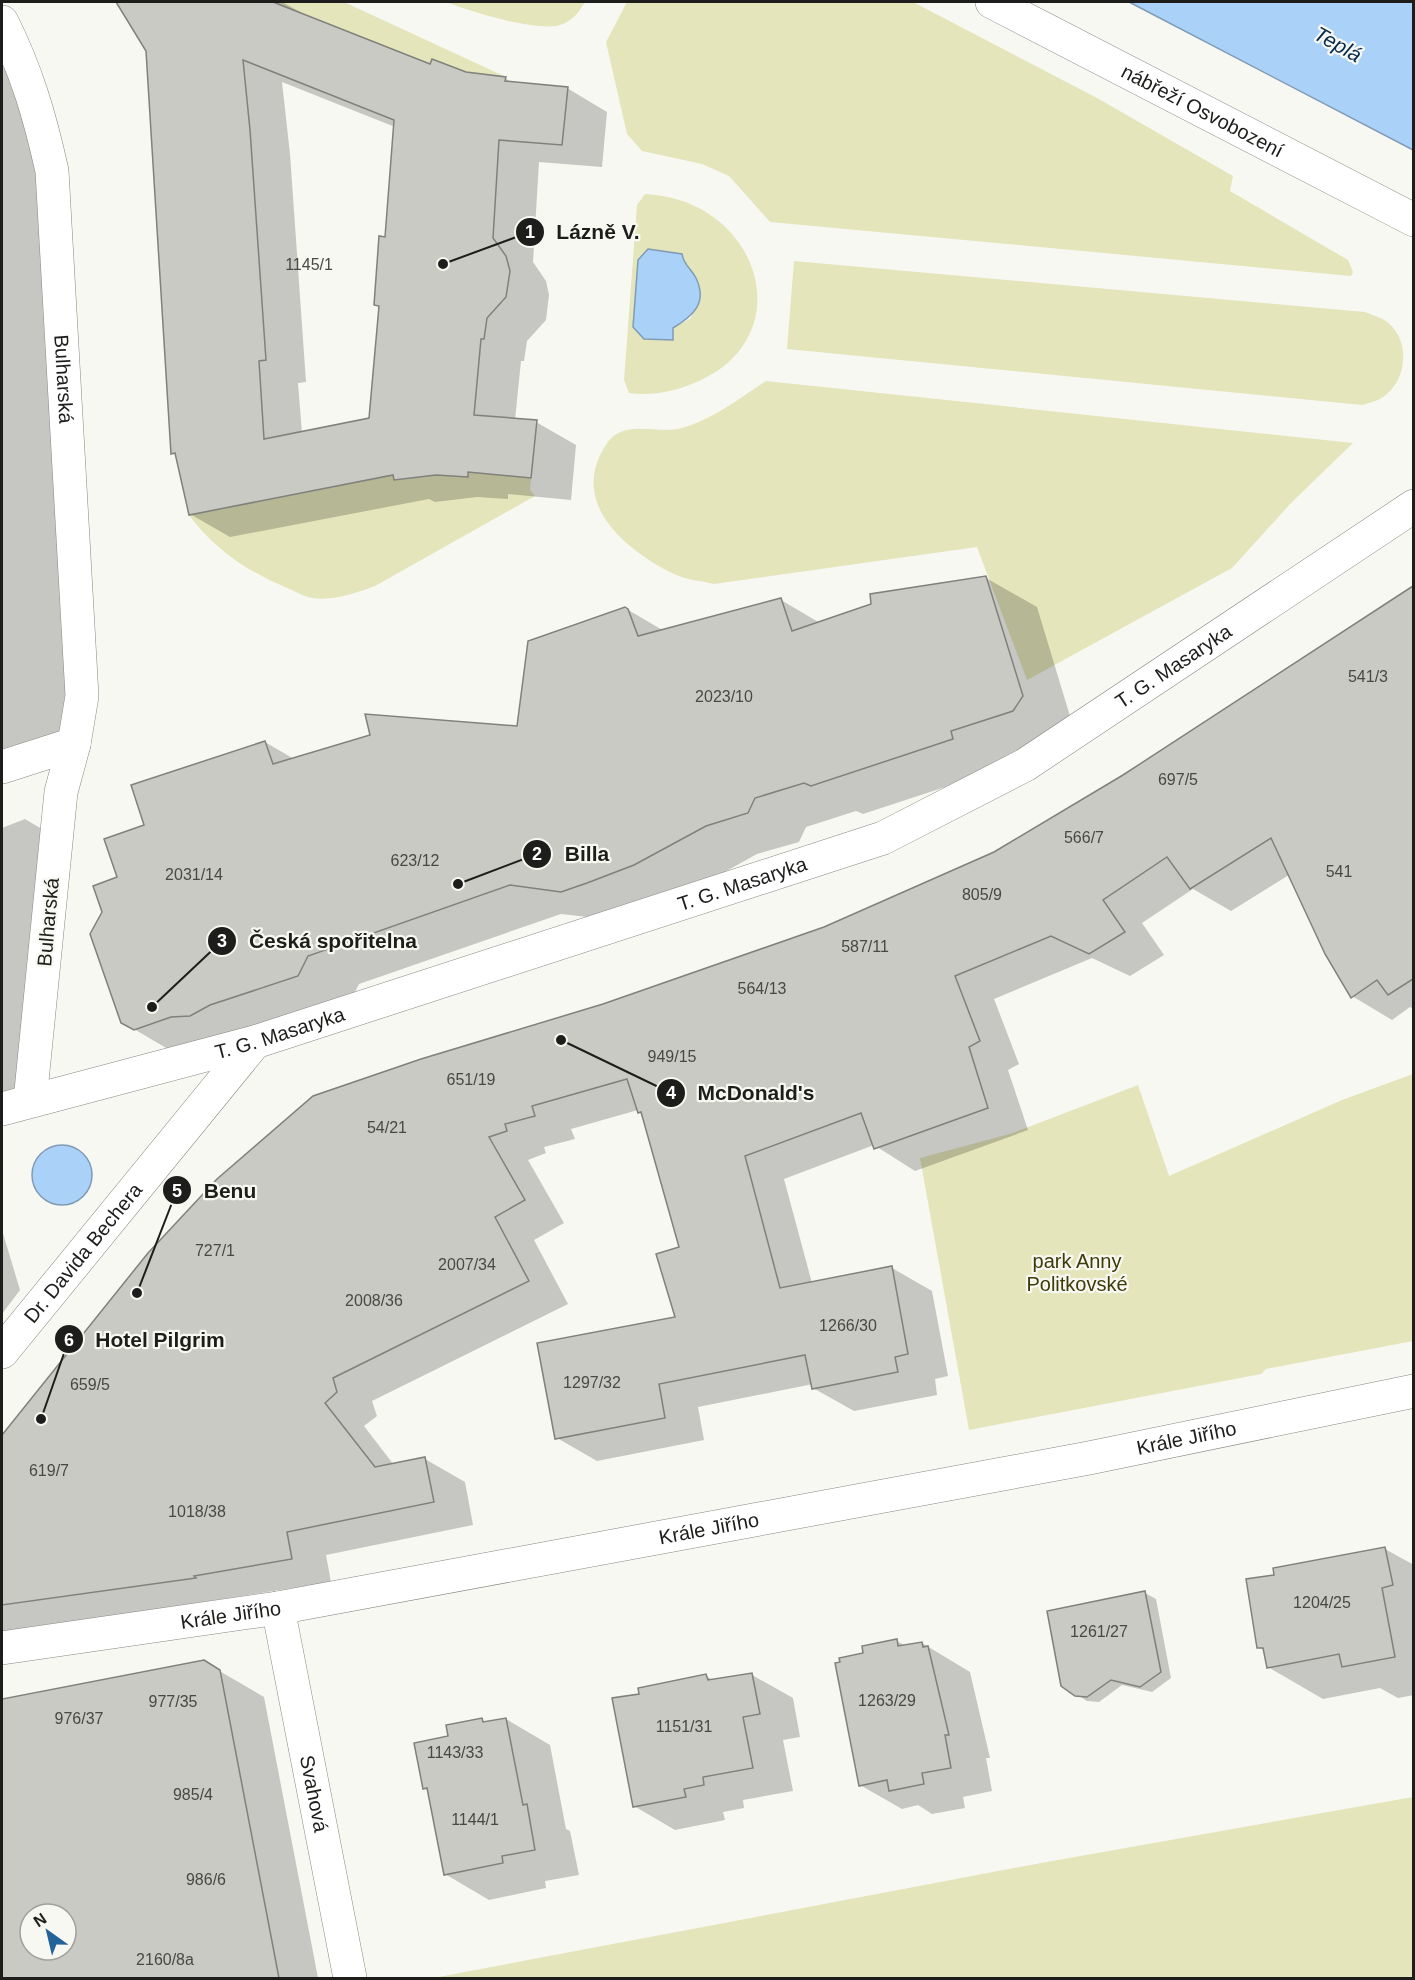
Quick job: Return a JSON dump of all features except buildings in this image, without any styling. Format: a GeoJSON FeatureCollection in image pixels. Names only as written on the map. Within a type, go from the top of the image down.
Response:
{"type":"FeatureCollection","features":[{"type":"Feature","properties":{"kind":"street","name":"nábřeží Osvobození"},"geometry":{"type":"LineString","coordinates":[[992,2],[1413,220]]}},
{"type":"Feature","properties":{"kind":"street","name":"Bulharská"},"geometry":{"type":"LineString","coordinates":[[2,22],[22,62],[39,115],[52,171],[82,696],[74,744],[61,792],[16,1105]]}},
{"type":"Feature","properties":{"kind":"street","name":"T. G. Masaryka"},"geometry":{"type":"LineString","coordinates":[[16,1105],[255,1042],[882,838],[1024,765],[1413,506]]}},
{"type":"Feature","properties":{"kind":"street"},"geometry":{"type":"LineString","coordinates":[[2,767],[74,744]]}},
{"type":"Feature","properties":{"kind":"street","name":"Dr. Davida Bechera"},"geometry":{"type":"LineString","coordinates":[[2,1352],[255,1042]]}},
{"type":"Feature","properties":{"kind":"street","name":"Krále Jiřího"},"geometry":{"type":"LineString","coordinates":[[2,1648],[278,1608],[1089,1458],[1413,1391]]}},
{"type":"Feature","properties":{"kind":"street","name":"Svahová"},"geometry":{"type":"LineString","coordinates":[[278,1608],[350,1978]]}},
{"type":"Feature","properties":{"kind":"green space"},"geometry":{"type":"Polygon","coordinates":[[[279,2],[344,2],[506,77],[466,72],[433,59],[430,64],[278,4],[279,2]]]}},
{"type":"Feature","properties":{"kind":"green space"},"geometry":{"type":"Polygon","coordinates":[[[446,2],[585,2],[570,20],[563,24],[539,26],[505,20],[446,2]]]}},
{"type":"Feature","properties":{"kind":"green space"},"geometry":{"type":"Polygon","coordinates":[[[627,2],[913,2],[1097,98],[1233,176],[1230,191],[1348,260],[1353,272],[1351,276],[770,222],[729,176],[702,164],[642,151],[627,134],[606,42],[627,2]]]}},
{"type":"Feature","properties":{"kind":"green space"},"geometry":{"type":"Polygon","coordinates":[[[645,194],[685,202],[717,220],[740,245],[754,274],[757,306],[748,336],[727,363],[692,384],[654,394],[629,393],[624,380],[637,205],[645,194]],[[684,265],[644,339],[672,340],[673,328],[691,318],[695,276],[684,265]]]}},
{"type":"Feature","properties":{"kind":"green space"},"geometry":{"type":"Polygon","coordinates":[[[794,261],[1365,312],[1385,320],[1395,330],[1403,351],[1403,362],[1401,373],[1389,392],[1380,399],[1362,405],[787,349],[794,261]]]}},
{"type":"Feature","properties":{"kind":"green space"},"geometry":{"type":"Polygon","coordinates":[[[766,381],[1353,443],[1291,503],[1232,568],[1027,680],[977,547],[714,584],[674,574],[644,557],[616,533],[605,519],[594,488],[598,461],[605,446],[612,438],[630,429],[674,429],[704,420],[766,381]]]}},
{"type":"Feature","properties":{"kind":"green space"},"geometry":{"type":"Polygon","coordinates":[[[468,472],[531,478],[530,490],[535,496],[375,586],[337,597],[321,599],[306,596],[245,567],[210,539],[189,515],[393,475],[394,480],[436,475],[468,477],[468,472]]]}},
{"type":"Feature","properties":{"kind":"green space","name":"park Anny Politkovské"},"geometry":{"type":"Polygon","coordinates":[[[1413,1074],[1413,1341],[1266,1369],[1261,1374],[969,1430],[920,1158],[1013,1133],[1138,1085],[1169,1176],[1342,1100],[1413,1074]]]}},
{"type":"Feature","properties":{"kind":"green space"},"geometry":{"type":"Polygon","coordinates":[[[1413,1797],[1413,1978],[433,1978],[1041,1863],[1413,1797]]]}},
{"type":"Feature","properties":{"kind":"water","name":"Teplá"},"geometry":{"type":"Polygon","coordinates":[[[1129,2],[1413,2],[1413,150],[1129,2]]]}},
{"type":"Feature","properties":{"kind":"water"},"geometry":{"type":"Polygon","coordinates":[[[648,249],[682,254],[699,287],[699,302],[687,319],[673,328],[673,340],[644,339],[633,327],[638,260],[648,249]]]}},
{"type":"Feature","properties":{"kind":"water"},"geometry":{"type":"Polygon","coordinates":[[[56,1145],[68,1145],[79,1150],[87,1158],[92,1175],[90,1187],[79,1200],[68,1205],[56,1205],[45,1200],[37,1192],[32,1181],[32,1169],[37,1158],[45,1150],[56,1145]]]}},
{"type":"Feature","properties":{"kind":"place","name":"Lázně V."},"geometry":{"type":"Point","coordinates":[443,264]}},
{"type":"Feature","properties":{"kind":"place","name":"Billa"},"geometry":{"type":"Point","coordinates":[458,884]}},
{"type":"Feature","properties":{"kind":"place","name":"Česká spořitelna"},"geometry":{"type":"Point","coordinates":[152,1007]}},
{"type":"Feature","properties":{"kind":"place","name":"McDonald's"},"geometry":{"type":"Point","coordinates":[561,1040]}},
{"type":"Feature","properties":{"kind":"place","name":"Benu"},"geometry":{"type":"Point","coordinates":[137,1293]}},
{"type":"Feature","properties":{"kind":"place","name":"Hotel Pilgrim"},"geometry":{"type":"Point","coordinates":[41,1419]}}]}
